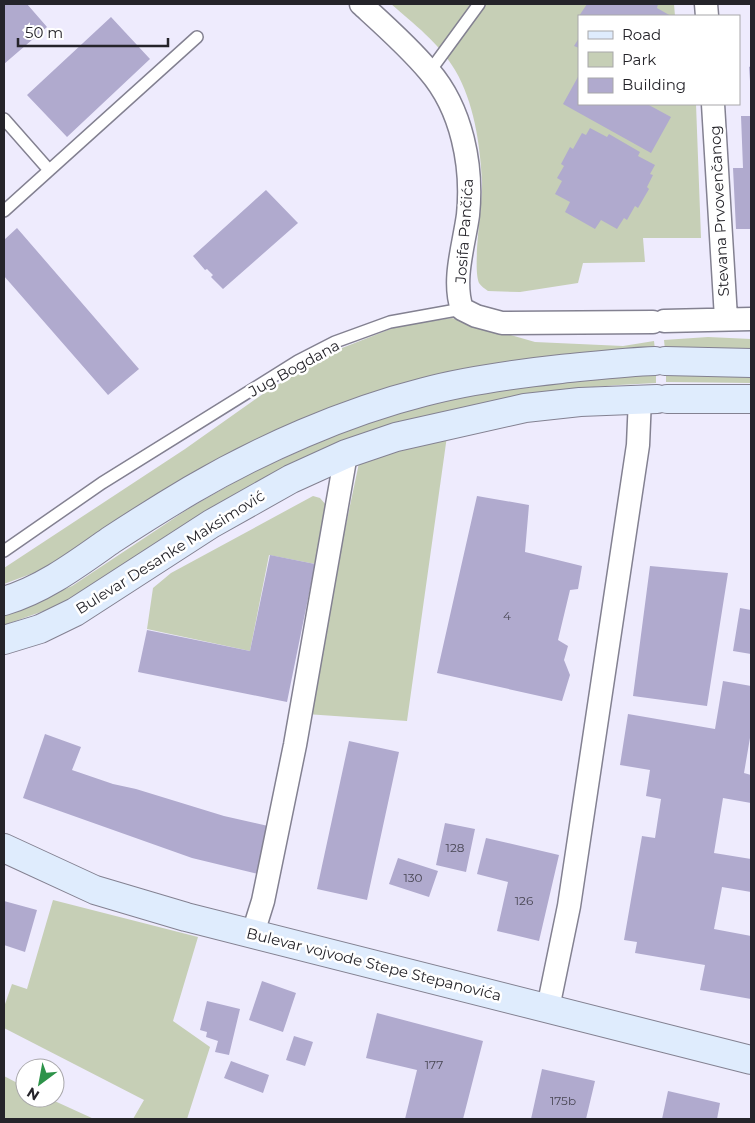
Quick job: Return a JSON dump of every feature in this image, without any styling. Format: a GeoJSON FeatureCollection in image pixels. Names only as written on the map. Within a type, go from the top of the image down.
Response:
{"type":"FeatureCollection","features":[{"type":"Feature","properties":{"kind":"main road"},"geometry":{"type":"LineString","coordinates":[[4,602],[36,590],[55,579],[132,526],[237,465],[284,443],[391,401],[468,382],[629,362],[751,363]]}},
{"type":"Feature","properties":{"kind":"main road","name":"Bulevar Desanke Maksimović"},"geometry":{"type":"LineString","coordinates":[[4,640],[40,629],[75,612],[211,524],[291,479],[346,454],[396,437],[525,408],[655,399],[751,399]]}},
{"type":"Feature","properties":{"kind":"main road","name":"Bulevar vojvode Stepe Stepanovića"},"geometry":{"type":"LineString","coordinates":[[4,848],[95,890],[186,917],[751,1060]]}},
{"type":"Feature","properties":{"kind":"street","name":"Josifa Pančića"},"geometry":{"type":"LineString","coordinates":[[361,4],[430,71],[449,101],[465,149],[469,194],[460,259],[459,299],[462,309]]}},
{"type":"Feature","properties":{"kind":"street","name":"Stevana Prvovenčanog"},"geometry":{"type":"LineString","coordinates":[[713,105],[726,318]]}},
{"type":"Feature","properties":{"kind":"street"},"geometry":{"type":"LineString","coordinates":[[462,309],[476,316],[502,323],[658,322],[726,318],[751,319]]}},
{"type":"Feature","properties":{"kind":"street"},"geometry":{"type":"LineString","coordinates":[[548,1008],[569,906],[638,445],[655,399]]}},
{"type":"Feature","properties":{"kind":"street"},"geometry":{"type":"LineString","coordinates":[[253,933],[263,901],[295,745],[346,454]]}},
{"type":"Feature","properties":{"kind":"lane"},"geometry":{"type":"LineString","coordinates":[[430,71],[479,4]]}},
{"type":"Feature","properties":{"kind":"lane"},"geometry":{"type":"LineString","coordinates":[[4,211],[197,37]]}},
{"type":"Feature","properties":{"kind":"lane"},"geometry":{"type":"LineString","coordinates":[[4,119],[49,170]]}},
{"type":"Feature","properties":{"kind":"lane","name":"Jug Bogdana"},"geometry":{"type":"LineString","coordinates":[[4,551],[102,484],[298,362],[335,342],[390,322],[462,309]]}},
{"type":"Feature","properties":{"kind":"green space"},"geometry":{"type":"Polygon","coordinates":[[[391,4],[674,4],[675,15],[578,15],[578,105],[696,105],[701,238],[643,238],[645,262],[583,263],[578,283],[520,292],[488,291],[479,283],[477,274],[482,180],[475,124],[462,82],[449,60],[426,34],[391,4]]]}},
{"type":"Feature","properties":{"kind":"green space"},"geometry":{"type":"Polygon","coordinates":[[[452,318],[535,342],[623,346],[654,341],[655,350],[463,370],[44,569],[4,584],[4,568],[185,449],[267,391],[337,350],[398,326],[452,318]]]}},
{"type":"Feature","properties":{"kind":"green space"},"geometry":{"type":"Polygon","coordinates":[[[708,337],[751,339],[751,351],[665,350],[664,340],[708,337]]]}},
{"type":"Feature","properties":{"kind":"green space"},"geometry":{"type":"Polygon","coordinates":[[[656,373],[656,383],[550,392],[498,400],[446,412],[55,607],[4,625],[4,615],[72,586],[188,509],[247,475],[344,431],[426,404],[475,392],[656,373]]]}},
{"type":"Feature","properties":{"kind":"green space"},"geometry":{"type":"Polygon","coordinates":[[[666,373],[751,374],[751,383],[666,382],[666,373]]]}},
{"type":"Feature","properties":{"kind":"green space"},"geometry":{"type":"Polygon","coordinates":[[[447,436],[407,721],[306,714],[359,463],[447,436]]]}},
{"type":"Feature","properties":{"kind":"green space"},"geometry":{"type":"Polygon","coordinates":[[[313,496],[320,498],[327,506],[315,564],[269,555],[250,651],[147,629],[153,588],[171,573],[313,496]]]}},
{"type":"Feature","properties":{"kind":"green space"},"geometry":{"type":"Polygon","coordinates":[[[53,900],[198,937],[173,1021],[210,1047],[187,1119],[133,1119],[144,1100],[4,1028],[4,1007],[12,984],[27,989],[53,900]]]}},
{"type":"Feature","properties":{"kind":"green space"},"geometry":{"type":"Polygon","coordinates":[[[4,1076],[15,1082],[15,1108],[65,1108],[65,1106],[94,1119],[4,1119],[4,1076]]]}},
{"type":"Feature","properties":{"kind":"building"},"geometry":{"type":"Polygon","coordinates":[[[4,4],[27,4],[47,27],[4,64],[4,4]]]}},
{"type":"Feature","properties":{"kind":"building"},"geometry":{"type":"Polygon","coordinates":[[[587,4],[658,4],[657,8],[669,15],[580,15],[587,4]]]}},
{"type":"Feature","properties":{"kind":"building"},"geometry":{"type":"Polygon","coordinates":[[[111,17],[150,59],[67,137],[27,95],[111,17]]]}},
{"type":"Feature","properties":{"kind":"building"},"geometry":{"type":"Polygon","coordinates":[[[578,40],[578,48],[574,46],[578,40]]]}},
{"type":"Feature","properties":{"kind":"building"},"geometry":{"type":"Polygon","coordinates":[[[751,66],[751,80],[750,81],[749,67],[751,66]]]}},
{"type":"Feature","properties":{"kind":"building"},"geometry":{"type":"Polygon","coordinates":[[[578,77],[578,105],[649,105],[671,117],[651,153],[563,104],[578,77]]]}},
{"type":"Feature","properties":{"kind":"building"},"geometry":{"type":"Polygon","coordinates":[[[741,116],[751,116],[751,229],[736,229],[733,168],[743,168],[741,116]]]}},
{"type":"Feature","properties":{"kind":"building"},"geometry":{"type":"Polygon","coordinates":[[[590,128],[607,137],[609,134],[640,152],[638,156],[655,165],[650,174],[653,175],[647,187],[649,189],[638,208],[635,206],[627,220],[624,218],[617,229],[601,220],[595,229],[565,212],[570,202],[555,194],[562,181],[557,178],[564,166],[561,164],[570,147],[573,149],[582,133],[586,135],[590,128]]]}},
{"type":"Feature","properties":{"kind":"building"},"geometry":{"type":"Polygon","coordinates":[[[266,190],[298,223],[223,289],[211,277],[213,275],[207,269],[205,270],[193,256],[266,190]]]}},
{"type":"Feature","properties":{"kind":"building"},"geometry":{"type":"Polygon","coordinates":[[[17,228],[139,369],[108,395],[4,276],[4,240],[17,228]]]}},
{"type":"Feature","properties":{"kind":"building"},"geometry":{"type":"Polygon","coordinates":[[[477,496],[529,505],[525,552],[582,566],[578,589],[570,590],[558,640],[568,646],[564,660],[570,675],[562,701],[437,673],[477,496]]]}},
{"type":"Feature","properties":{"kind":"building"},"geometry":{"type":"Polygon","coordinates":[[[270,555],[315,564],[287,702],[138,672],[147,630],[250,651],[270,555]]]}},
{"type":"Feature","properties":{"kind":"building"},"geometry":{"type":"Polygon","coordinates":[[[650,566],[728,573],[707,706],[633,696],[650,566]]]}},
{"type":"Feature","properties":{"kind":"building"},"geometry":{"type":"Polygon","coordinates":[[[740,608],[751,610],[751,654],[733,651],[740,608]]]}},
{"type":"Feature","properties":{"kind":"building"},"geometry":{"type":"Polygon","coordinates":[[[723,681],[751,686],[751,732],[744,773],[751,775],[751,803],[723,798],[714,853],[751,859],[751,892],[722,887],[714,929],[751,936],[751,999],[700,990],[705,965],[635,953],[637,942],[624,940],[642,836],[655,838],[661,799],[646,796],[650,770],[620,765],[628,714],[715,729],[723,681]]]}},
{"type":"Feature","properties":{"kind":"building"},"geometry":{"type":"Polygon","coordinates":[[[45,734],[81,747],[72,770],[113,784],[136,789],[224,816],[268,826],[258,874],[192,858],[23,798],[45,734]]]}},
{"type":"Feature","properties":{"kind":"building"},"geometry":{"type":"Polygon","coordinates":[[[349,741],[399,752],[367,900],[317,889],[349,741]]]}},
{"type":"Feature","properties":{"kind":"building"},"geometry":{"type":"Polygon","coordinates":[[[445,823],[475,829],[466,872],[436,865],[445,823]]]}},
{"type":"Feature","properties":{"kind":"building"},"geometry":{"type":"Polygon","coordinates":[[[486,838],[559,855],[539,941],[497,931],[508,882],[477,874],[486,838]]]}},
{"type":"Feature","properties":{"kind":"building"},"geometry":{"type":"Polygon","coordinates":[[[398,858],[438,871],[429,897],[389,884],[398,858]]]}},
{"type":"Feature","properties":{"kind":"building"},"geometry":{"type":"Polygon","coordinates":[[[4,901],[37,910],[25,952],[4,945],[4,901]]]}},
{"type":"Feature","properties":{"kind":"building"},"geometry":{"type":"Polygon","coordinates":[[[262,981],[296,993],[283,1032],[249,1020],[262,981]]]}},
{"type":"Feature","properties":{"kind":"building"},"geometry":{"type":"Polygon","coordinates":[[[207,1001],[240,1009],[229,1055],[215,1052],[218,1041],[206,1037],[207,1032],[200,1030],[207,1001]]]}},
{"type":"Feature","properties":{"kind":"building"},"geometry":{"type":"Polygon","coordinates":[[[377,1013],[483,1041],[463,1119],[405,1119],[417,1070],[366,1058],[377,1013]]]}},
{"type":"Feature","properties":{"kind":"building"},"geometry":{"type":"Polygon","coordinates":[[[294,1036],[313,1042],[305,1066],[286,1060],[294,1036]]]}},
{"type":"Feature","properties":{"kind":"building"},"geometry":{"type":"Polygon","coordinates":[[[231,1061],[269,1075],[263,1093],[224,1078],[231,1061]]]}},
{"type":"Feature","properties":{"kind":"building"},"geometry":{"type":"Polygon","coordinates":[[[542,1069],[595,1081],[586,1119],[531,1119],[542,1069]]]}},
{"type":"Feature","properties":{"kind":"building"},"geometry":{"type":"Polygon","coordinates":[[[668,1091],[720,1103],[717,1119],[662,1119],[668,1091]]]}}]}
